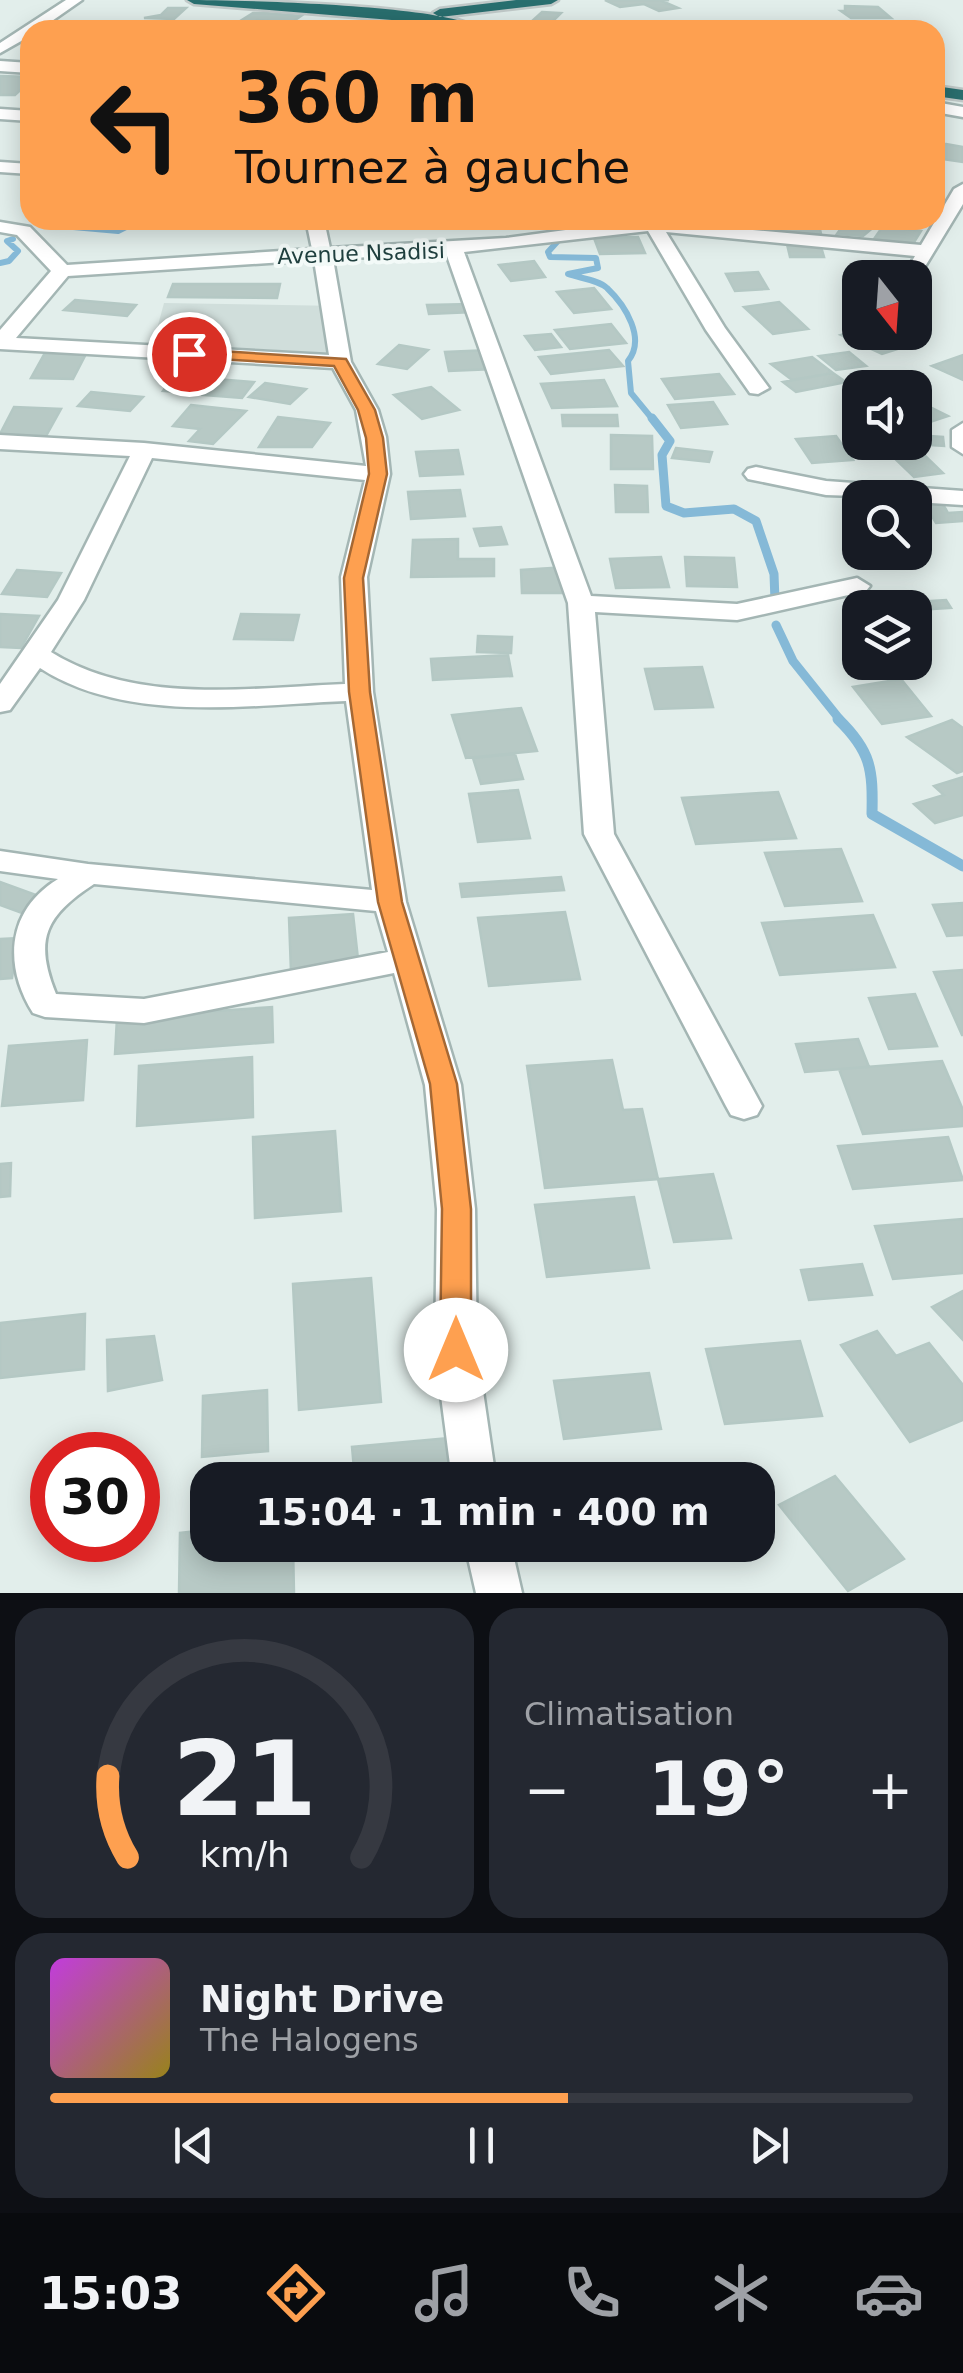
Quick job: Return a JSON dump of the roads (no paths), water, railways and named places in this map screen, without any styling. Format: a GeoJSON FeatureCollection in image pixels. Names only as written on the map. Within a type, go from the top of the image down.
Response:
{"type":"FeatureCollection","features":[{"type":"Feature","properties":{"kind":"highway"},"geometry":{"type":"LineString","coordinates":[[194,0],[377,20],[550,0]]}},
{"type":"Feature","properties":{"kind":"highway"},"geometry":{"type":"LineString","coordinates":[[287,8],[423,20]]}},
{"type":"Feature","properties":{"kind":"highway"},"geometry":{"type":"LineString","coordinates":[[345,12],[474,9]]}},
{"type":"Feature","properties":{"kind":"highway"},"geometry":{"type":"LineString","coordinates":[[470,20],[474,9]]}},
{"type":"Feature","properties":{"kind":"street"},"geometry":{"type":"LineString","coordinates":[[45,20],[75,0]]}},
{"type":"Feature","properties":{"kind":"street"},"geometry":{"type":"LineString","coordinates":[[945,211],[958,187]]}},
{"type":"Feature","properties":{"kind":"street"},"geometry":{"type":"LineString","coordinates":[[0,226],[23,231],[62,271],[0,343]]}},
{"type":"Feature","properties":{"kind":"street"},"geometry":{"type":"LineString","coordinates":[[316,230],[337,328],[340,362],[366,410],[375,438],[378,474],[354,578],[359,692],[390,902],[443,1084],[456,1209],[456,1350],[472,1462]]}},
{"type":"Feature","properties":{"kind":"street","name":"Avenue Nsadisi"},"geometry":{"type":"LineString","coordinates":[[62,271],[174,261],[454,250],[614,230]]}},
{"type":"Feature","properties":{"kind":"street"},"geometry":{"type":"LineString","coordinates":[[656,230],[716,330],[758,388]]}},
{"type":"Feature","properties":{"kind":"street","name":"Avenue Nsadisi"},"geometry":{"type":"LineString","coordinates":[[726,230],[923,251]]}},
{"type":"Feature","properties":{"kind":"street"},"geometry":{"type":"LineString","coordinates":[[919,260],[934,230]]}},
{"type":"Feature","properties":{"kind":"street"},"geometry":{"type":"LineString","coordinates":[[454,250],[581,603],[599,834],[744,1106]]}},
{"type":"Feature","properties":{"kind":"street"},"geometry":{"type":"LineString","coordinates":[[0,343],[340,362]]}},
{"type":"Feature","properties":{"kind":"street"},"geometry":{"type":"LineString","coordinates":[[963,430],[963,446]]}},
{"type":"Feature","properties":{"kind":"street"},"geometry":{"type":"LineString","coordinates":[[0,442],[144,450],[378,474]]}},
{"type":"Feature","properties":{"kind":"street"},"geometry":{"type":"LineString","coordinates":[[0,704],[71,600],[144,450]]}},
{"type":"Feature","properties":{"kind":"street"},"geometry":{"type":"LineString","coordinates":[[756,474],[826,488],[963,498]]}},
{"type":"Feature","properties":{"kind":"street"},"geometry":{"type":"LineString","coordinates":[[581,603],[737,612],[857,586]]}},
{"type":"Feature","properties":{"kind":"street"},"geometry":{"type":"LineString","coordinates":[[36,654],[72,678],[142,694],[359,692]]}},
{"type":"Feature","properties":{"kind":"street"},"geometry":{"type":"LineString","coordinates":[[0,861],[88,874],[390,902]]}},
{"type":"Feature","properties":{"kind":"street"},"geometry":{"type":"LineString","coordinates":[[88,874],[48,902],[34,924],[29,950],[31,983],[45,1005],[144,1011],[409,959]]}},
{"type":"Feature","properties":{"kind":"street"},"geometry":{"type":"LineString","coordinates":[[492,1562],[499,1593]]}},
{"type":"Feature","properties":{"kind":"waterway"},"geometry":{"type":"LineString","coordinates":[[107,230],[120,230]]}},
{"type":"Feature","properties":{"kind":"waterway"},"geometry":{"type":"LineString","coordinates":[[0,263],[9,261],[18,251],[7,241],[13,239]]}},
{"type":"Feature","properties":{"kind":"waterway"},"geometry":{"type":"LineString","coordinates":[[557,242],[548,252],[550,257],[596,258],[598,268],[568,274],[603,285],[627,313],[635,343],[628,361],[631,393],[654,421]]}},
{"type":"Feature","properties":{"kind":"waterway"},"geometry":{"type":"LineString","coordinates":[[652,418],[670,441],[662,455],[666,506],[684,513],[734,509],[756,521],[774,574],[775,601]]}},
{"type":"Feature","properties":{"kind":"waterway"},"geometry":{"type":"LineString","coordinates":[[776,625],[793,661],[841,721]]}},
{"type":"Feature","properties":{"kind":"waterway"},"geometry":{"type":"LineString","coordinates":[[838,719],[864,751],[868,762],[872,814],[963,866]]}}]}
